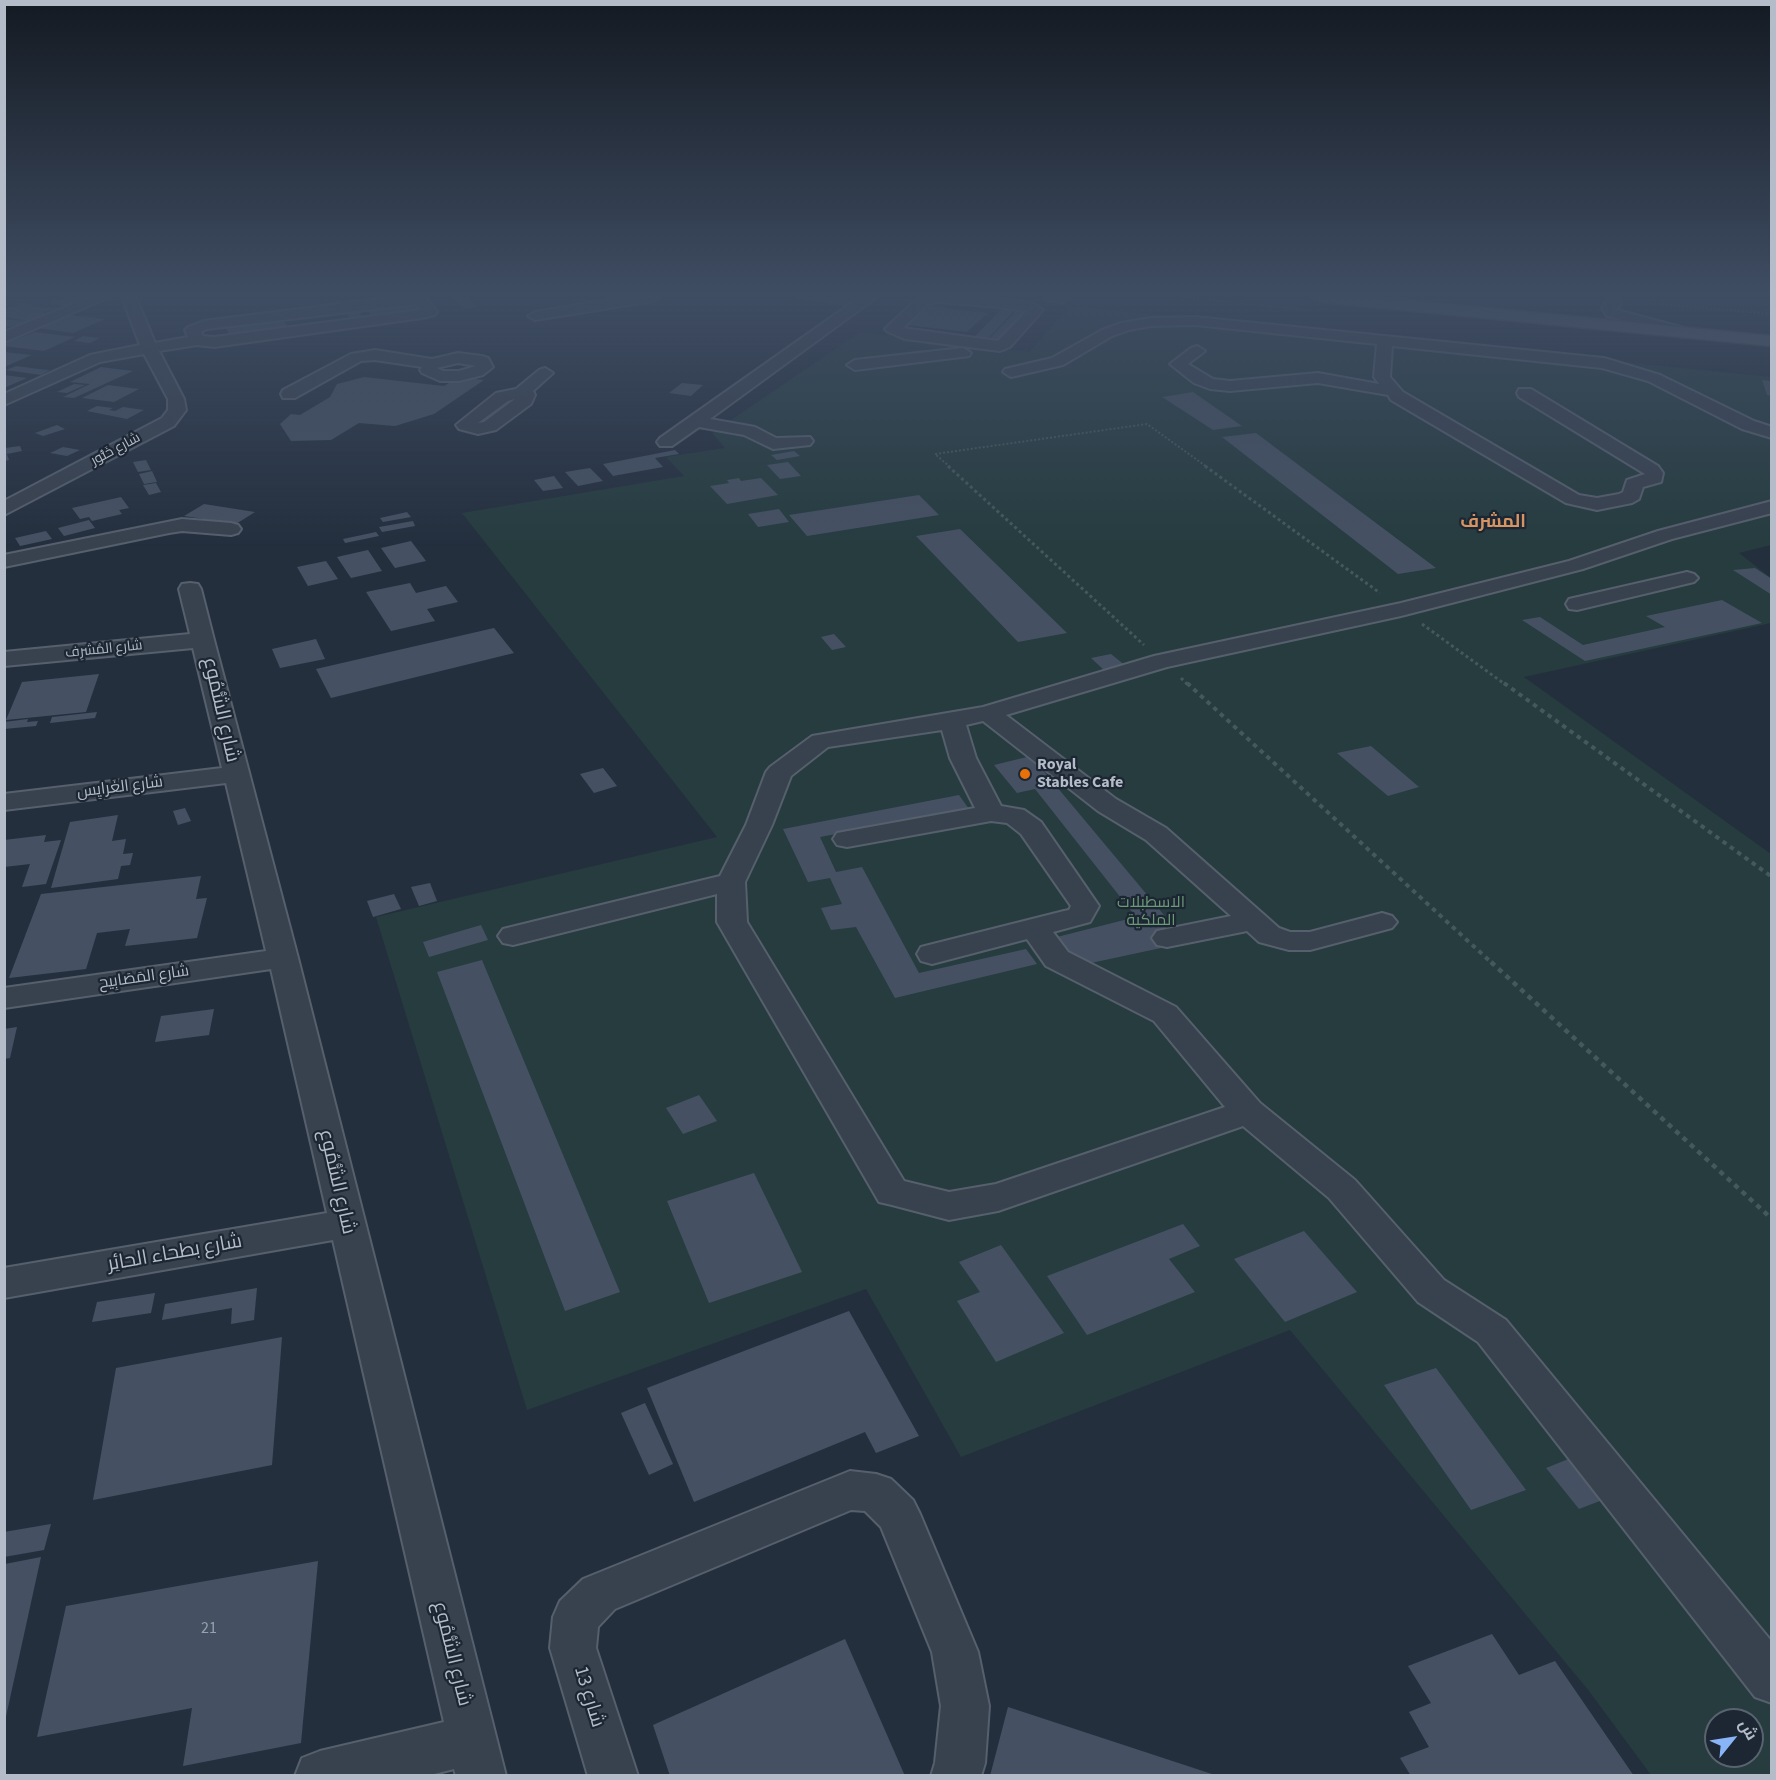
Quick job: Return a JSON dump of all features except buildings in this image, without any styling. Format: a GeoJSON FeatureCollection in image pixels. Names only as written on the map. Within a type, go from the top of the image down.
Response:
{"type":"FeatureCollection","features":[{"type":"Feature","properties":{"kind":"street"},"geometry":{"type":"LineString","coordinates":[[4,400],[46,380]]}},
{"type":"Feature","properties":{"kind":"street","name":"شارع خَنُّور"},"geometry":{"type":"LineString","coordinates":[[4,509],[168,422],[177,410],[176,399],[166,380]]}},
{"type":"Feature","properties":{"kind":"street"},"geometry":{"type":"LineString","coordinates":[[289,394],[315,380]]}},
{"type":"Feature","properties":{"kind":"street"},"geometry":{"type":"LineString","coordinates":[[521,393],[537,380]]}},
{"type":"Feature","properties":{"kind":"street"},"geometry":{"type":"LineString","coordinates":[[666,442],[753,380]]}},
{"type":"Feature","properties":{"kind":"street"},"geometry":{"type":"LineString","coordinates":[[1022,380],[1031,386]]}},
{"type":"Feature","properties":{"kind":"street"},"geometry":{"type":"LineString","coordinates":[[1200,380],[1210,384],[1230,386],[1295,380]]}},
{"type":"Feature","properties":{"kind":"street"},"geometry":{"type":"LineString","coordinates":[[1331,380],[1391,390]]}},
{"type":"Feature","properties":{"kind":"street"},"geometry":{"type":"LineString","coordinates":[[1384,380],[1391,390],[1404,401],[1573,499],[1597,504],[1625,499],[1632,495],[1634,484],[1654,478],[1654,473],[1650,470],[1525,393]]}},
{"type":"Feature","properties":{"kind":"street"},"geometry":{"type":"LineString","coordinates":[[1658,380],[1738,420],[1772,433]]}},
{"type":"Feature","properties":{"kind":"street"},"geometry":{"type":"LineString","coordinates":[[695,421],[749,431],[773,444],[804,441]]}},
{"type":"Feature","properties":{"kind":"street"},"geometry":{"type":"LineString","coordinates":[[1248,1112],[998,1197],[949,1206],[892,1192],[732,922],[731,882],[759,825],[780,772],[821,741],[952,721],[1162,661],[1401,609],[1576,565],[1665,535],[1772,507]]}},
{"type":"Feature","properties":{"kind":"street"},"geometry":{"type":"LineString","coordinates":[[4,561],[182,525],[231,529]]}},
{"type":"Feature","properties":{"kind":"street"},"geometry":{"type":"LineString","coordinates":[[1576,565],[1630,591]]}},
{"type":"Feature","properties":{"kind":"street"},"geometry":{"type":"LineString","coordinates":[[1577,603],[1687,578]]}},
{"type":"Feature","properties":{"kind":"street","name":"شارع الشُّمُوع"},"geometry":{"type":"LineString","coordinates":[[190,589],[283,958],[477,1758]]}},
{"type":"Feature","properties":{"kind":"street","name":"شارع المُشرِف"},"geometry":{"type":"LineString","coordinates":[[4,659],[203,640]]}},
{"type":"Feature","properties":{"kind":"street"},"geometry":{"type":"LineString","coordinates":[[988,712],[1107,805],[1156,834],[1269,935],[1300,942],[1382,922]]}},
{"type":"Feature","properties":{"kind":"street"},"geometry":{"type":"LineString","coordinates":[[952,721],[963,758],[991,813]]}},
{"type":"Feature","properties":{"kind":"street","name":"شارع الغَرايِس"},"geometry":{"type":"LineString","coordinates":[[4,802],[235,774]]}},
{"type":"Feature","properties":{"kind":"street"},"geometry":{"type":"LineString","coordinates":[[847,839],[991,813],[1015,816],[1025,822],[1085,906],[1080,915],[932,954]]}},
{"type":"Feature","properties":{"kind":"street"},"geometry":{"type":"LineString","coordinates":[[513,936],[731,882]]}},
{"type":"Feature","properties":{"kind":"street"},"geometry":{"type":"LineString","coordinates":[[1167,938],[1252,921]]}},
{"type":"Feature","properties":{"kind":"street"},"geometry":{"type":"LineString","coordinates":[[1034,928],[1057,959],[1165,1014],[1248,1112],[1342,1190],[1431,1291],[1492,1331],[1592,1452],[1772,1680]]}},
{"type":"Feature","properties":{"kind":"street","name":"شارع المَصَابِيح"},"geometry":{"type":"LineString","coordinates":[[4,998],[283,958]]}},
{"type":"Feature","properties":{"kind":"street","name":"شارع بطحاء الحائِر"},"geometry":{"type":"LineString","coordinates":[[4,1283],[346,1224]]}},
{"type":"Feature","properties":{"kind":"street","name":"شارع 13"},"geometry":{"type":"LineString","coordinates":[[613,1776],[573,1648],[576,1617],[599,1594],[850,1490],[876,1493],[898,1514],[955,1652],[965,1706],[960,1763],[956,1776]]}},
{"type":"Feature","properties":{"kind":"street"},"geometry":{"type":"LineString","coordinates":[[320,1776],[477,1758]]}},
{"type":"Feature","properties":{"kind":"path"},"geometry":{"type":"LineString","coordinates":[[1772,877],[1147,424],[935,454],[1772,1219]]}},
{"type":"Feature","properties":{"kind":"green space","name":"الاسطبلات الملكية"},"geometry":{"type":"Polygon","coordinates":[[[790,380],[1771,380],[1771,545],[1739,553],[1771,578],[1771,623],[1524,677],[1771,854],[1771,1775],[1651,1775],[1589,1691],[1290,1330],[961,1457],[866,1289],[527,1410],[376,917],[717,837],[462,513],[684,476],[666,457],[725,448],[712,433],[790,380]]]}},
{"type":"Feature","properties":{"kind":"place","name":"Royal Stables Cafe"},"geometry":{"type":"Point","coordinates":[1025,774]}},
{"type":"Feature","properties":{"kind":"district","name":"المشرف"},"geometry":{"type":"Point","coordinates":[1493,523]}}]}
